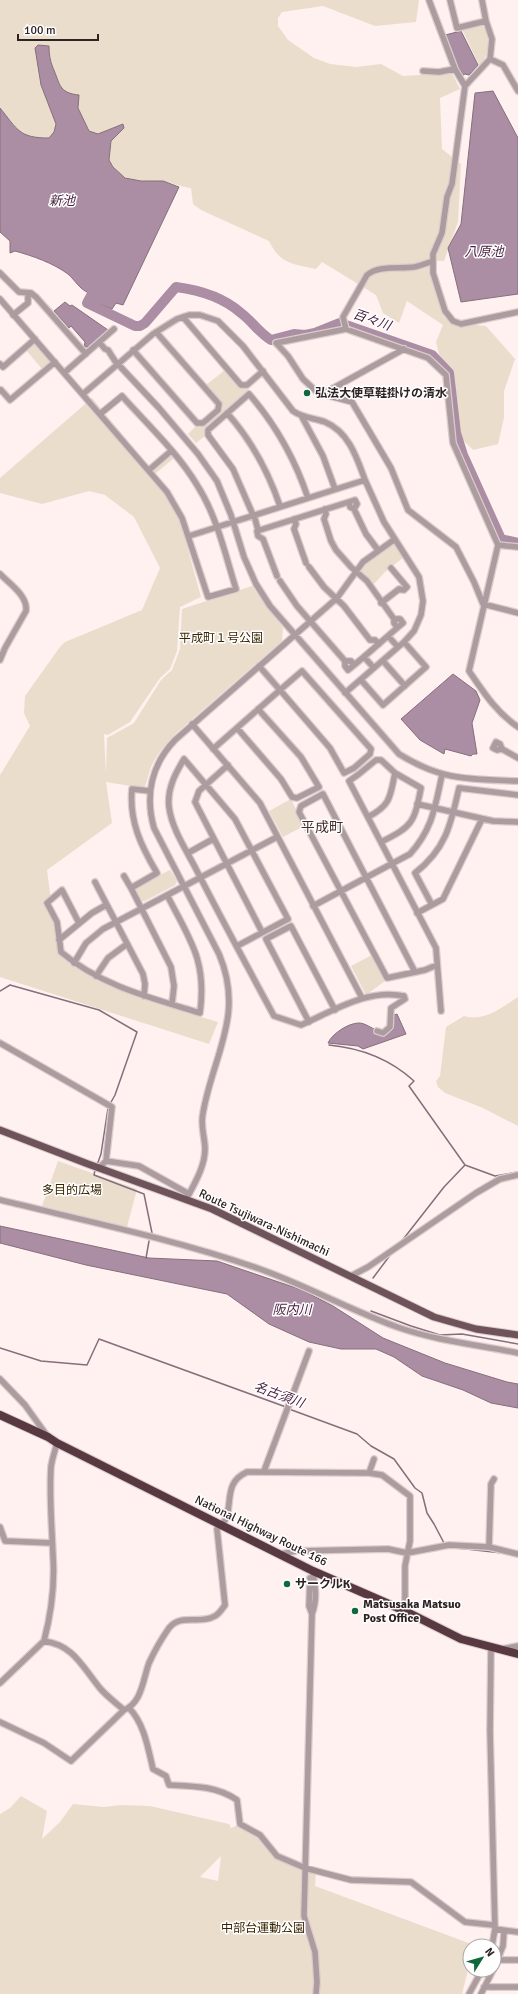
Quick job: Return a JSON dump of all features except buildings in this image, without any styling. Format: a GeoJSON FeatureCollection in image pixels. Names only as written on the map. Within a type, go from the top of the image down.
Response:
{"type":"FeatureCollection","features":[{"type":"Feature","properties":{"kind":"highway","name":"National Highway Route 166"},"geometry":{"type":"LineString","coordinates":[[0,1415],[48,1437],[57,1443],[281,1554],[314,1574],[405,1611],[461,1639],[518,1654]]}},
{"type":"Feature","properties":{"kind":"main road","name":"Route Tsujiwara-Nishimachi"},"geometry":{"type":"LineString","coordinates":[[0,1130],[97,1167],[187,1197],[443,1321],[476,1329],[518,1335]]}},
{"type":"Feature","properties":{"kind":"street"},"geometry":{"type":"LineString","coordinates":[[429,0],[455,69],[465,86]]}},
{"type":"Feature","properties":{"kind":"street"},"geometry":{"type":"LineString","coordinates":[[450,0],[456,28],[486,21]]}},
{"type":"Feature","properties":{"kind":"street"},"geometry":{"type":"LineString","coordinates":[[482,0],[486,21],[492,39],[490,59],[465,86],[452,184],[447,197],[443,228],[433,254],[433,273],[445,312],[453,321],[461,324],[518,312]]}},
{"type":"Feature","properties":{"kind":"street"},"geometry":{"type":"LineString","coordinates":[[490,59],[503,65],[518,92]]}},
{"type":"Feature","properties":{"kind":"street"},"geometry":{"type":"LineString","coordinates":[[423,71],[439,72],[455,69]]}},
{"type":"Feature","properties":{"kind":"street"},"geometry":{"type":"LineString","coordinates":[[346,329],[343,317],[366,275],[371,271],[393,267],[415,267],[433,261]]}},
{"type":"Feature","properties":{"kind":"street"},"geometry":{"type":"LineString","coordinates":[[0,273],[17,290],[36,297],[86,354]]}},
{"type":"Feature","properties":{"kind":"street"},"geometry":{"type":"LineString","coordinates":[[13,315],[28,302],[28,293]]}},
{"type":"Feature","properties":{"kind":"street"},"geometry":{"type":"LineString","coordinates":[[0,299],[13,315],[149,470],[171,498],[182,518],[189,536],[208,597],[236,588],[216,527],[197,484],[171,451],[122,396],[100,414]]}},
{"type":"Feature","properties":{"kind":"street"},"geometry":{"type":"LineString","coordinates":[[83,394],[156,332],[183,317],[200,315],[218,321],[248,350],[264,370],[287,405],[302,416],[327,423],[343,435],[353,449],[374,504],[419,577],[422,586],[423,602],[421,615],[414,631],[383,661],[345,692]]}},
{"type":"Feature","properties":{"kind":"street"},"geometry":{"type":"LineString","coordinates":[[183,317],[241,385],[247,385],[264,370]]}},
{"type":"Feature","properties":{"kind":"street"},"geometry":{"type":"LineString","coordinates":[[64,373],[114,329]]}},
{"type":"Feature","properties":{"kind":"street"},"geometry":{"type":"LineString","coordinates":[[483,604],[474,582],[456,547],[408,510],[391,468],[352,402],[318,393],[303,379],[288,356],[276,343],[346,329],[428,358],[446,375],[453,443],[498,544],[483,604],[469,671],[487,699],[505,718],[518,727]]}},
{"type":"Feature","properties":{"kind":"street"},"geometry":{"type":"LineString","coordinates":[[133,350],[197,423],[203,423],[218,410],[219,404],[156,332]]}},
{"type":"Feature","properties":{"kind":"street"},"geometry":{"type":"LineString","coordinates":[[0,364],[3,367],[35,339]]}},
{"type":"Feature","properties":{"kind":"street"},"geometry":{"type":"LineString","coordinates":[[99,342],[105,349],[108,350],[118,364],[159,408],[202,459],[219,486],[234,521],[244,557],[256,584],[270,606],[399,754],[425,769],[442,775],[464,778],[518,781]]}},
{"type":"Feature","properties":{"kind":"street"},"geometry":{"type":"LineString","coordinates":[[326,394],[328,391],[404,350]]}},
{"type":"Feature","properties":{"kind":"street"},"geometry":{"type":"LineString","coordinates":[[0,390],[10,400],[55,362]]}},
{"type":"Feature","properties":{"kind":"street"},"geometry":{"type":"LineString","coordinates":[[261,529],[253,515],[235,473],[208,435],[208,430],[248,394],[270,421],[285,444],[298,470],[308,498]]}},
{"type":"Feature","properties":{"kind":"street"},"geometry":{"type":"LineString","coordinates":[[227,413],[247,438],[262,462],[280,506]]}},
{"type":"Feature","properties":{"kind":"street"},"geometry":{"type":"LineString","coordinates":[[302,416],[317,444],[335,489]]}},
{"type":"Feature","properties":{"kind":"street"},"geometry":{"type":"LineString","coordinates":[[149,470],[171,451]]}},
{"type":"Feature","properties":{"kind":"street"},"geometry":{"type":"LineString","coordinates":[[189,536],[365,480]]}},
{"type":"Feature","properties":{"kind":"street"},"geometry":{"type":"LineString","coordinates":[[318,511],[320,516],[324,519],[331,541],[336,550],[367,581],[398,627],[348,670],[345,666],[346,661],[291,598],[278,578],[262,539],[258,536],[257,531],[261,529],[318,511],[355,500],[357,504],[354,509],[366,534],[378,550]]}},
{"type":"Feature","properties":{"kind":"street"},"geometry":{"type":"LineString","coordinates":[[324,519],[326,514],[325,509]]}},
{"type":"Feature","properties":{"kind":"street"},"geometry":{"type":"LineString","coordinates":[[294,519],[296,524],[294,529]]}},
{"type":"Feature","properties":{"kind":"street"},"geometry":{"type":"LineString","coordinates":[[288,521],[290,527],[294,529],[308,565],[370,640],[370,644],[373,649]]}},
{"type":"Feature","properties":{"kind":"street"},"geometry":{"type":"LineString","coordinates":[[97,1167],[106,1161],[139,1166],[187,1197],[204,1158],[202,1114],[227,1026],[229,997],[227,980],[222,961],[154,828],[150,812],[150,790],[154,771],[162,756],[175,740],[336,598],[362,562],[395,539]]}},
{"type":"Feature","properties":{"kind":"street"},"geometry":{"type":"LineString","coordinates":[[498,544],[518,547]]}},
{"type":"Feature","properties":{"kind":"street"},"geometry":{"type":"LineString","coordinates":[[381,603],[399,589],[404,590],[407,587],[391,568]]}},
{"type":"Feature","properties":{"kind":"street"},"geometry":{"type":"LineString","coordinates":[[0,574],[18,592],[27,605],[26,611],[5,648],[0,660]]}},
{"type":"Feature","properties":{"kind":"street"},"geometry":{"type":"LineString","coordinates":[[483,604],[518,613]]}},
{"type":"Feature","properties":{"kind":"street"},"geometry":{"type":"LineString","coordinates":[[388,636],[398,647]]}},
{"type":"Feature","properties":{"kind":"street"},"geometry":{"type":"LineString","coordinates":[[370,640],[375,640],[379,644]]}},
{"type":"Feature","properties":{"kind":"street"},"geometry":{"type":"LineString","coordinates":[[361,680],[383,705],[405,686],[426,667],[404,642]]}},
{"type":"Feature","properties":{"kind":"street"},"geometry":{"type":"LineString","coordinates":[[364,657],[374,668]]}},
{"type":"Feature","properties":{"kind":"street"},"geometry":{"type":"LineString","coordinates":[[383,661],[405,686]]}},
{"type":"Feature","properties":{"kind":"street"},"geometry":{"type":"LineString","coordinates":[[213,748],[237,728],[258,709],[280,690],[302,671],[371,750],[370,754],[354,768],[344,773],[330,748],[280,690],[259,666]]}},
{"type":"Feature","properties":{"kind":"street"},"geometry":{"type":"LineString","coordinates":[[237,728],[281,779],[292,797],[297,798],[318,787],[301,757],[258,709]]}},
{"type":"Feature","properties":{"kind":"street"},"geometry":{"type":"LineString","coordinates":[[192,724],[260,803],[362,998]]}},
{"type":"Feature","properties":{"kind":"street"},"geometry":{"type":"LineString","coordinates":[[502,749],[518,758]]}},
{"type":"Feature","properties":{"kind":"street"},"geometry":{"type":"LineString","coordinates":[[237,946],[288,919],[235,819],[184,759],[173,778],[168,800],[173,823],[188,853],[201,877],[237,946],[274,1016],[301,1025],[362,998],[381,994],[402,996],[406,999],[390,1008],[390,1028],[383,1033],[377,1031]]}},
{"type":"Feature","properties":{"kind":"street"},"geometry":{"type":"LineString","coordinates":[[381,842],[408,827],[414,819],[420,788],[395,773],[380,760],[376,760],[360,774],[349,780],[392,865],[436,948],[441,1011]]}},
{"type":"Feature","properties":{"kind":"street"},"geometry":{"type":"LineString","coordinates":[[228,765],[197,793],[196,802],[213,839],[262,932]]}},
{"type":"Feature","properties":{"kind":"street"},"geometry":{"type":"LineString","coordinates":[[368,817],[382,809],[388,802],[395,773]]}},
{"type":"Feature","properties":{"kind":"street"},"geometry":{"type":"LineString","coordinates":[[313,906],[410,854],[421,841],[430,826],[442,775]]}},
{"type":"Feature","properties":{"kind":"street"},"geometry":{"type":"LineString","coordinates":[[432,905],[415,873],[439,850],[448,831],[459,788],[518,795]]}},
{"type":"Feature","properties":{"kind":"street"},"geometry":{"type":"LineString","coordinates":[[131,888],[157,873],[138,839],[131,811],[132,789],[150,790]]}},
{"type":"Feature","properties":{"kind":"street"},"geometry":{"type":"LineString","coordinates":[[415,972],[323,794],[300,806],[299,812],[387,978],[415,972],[437,965]]}},
{"type":"Feature","properties":{"kind":"street"},"geometry":{"type":"LineString","coordinates":[[417,804],[434,810],[493,821],[518,822]]}},
{"type":"Feature","properties":{"kind":"street"},"geometry":{"type":"LineString","coordinates":[[417,913],[443,900],[482,819]]}},
{"type":"Feature","properties":{"kind":"street"},"geometry":{"type":"LineString","coordinates":[[74,963],[89,941],[103,929],[277,837]]}},
{"type":"Feature","properties":{"kind":"street"},"geometry":{"type":"LineString","coordinates":[[188,853],[213,839]]}},
{"type":"Feature","properties":{"kind":"street"},"geometry":{"type":"LineString","coordinates":[[124,876],[171,967],[174,986],[172,1004]]}},
{"type":"Feature","properties":{"kind":"street"},"geometry":{"type":"LineString","coordinates":[[95,882],[143,974],[145,984],[144,996]]}},
{"type":"Feature","properties":{"kind":"street"},"geometry":{"type":"LineString","coordinates":[[79,923],[62,890],[47,903],[57,922],[61,952],[74,963],[107,983],[200,1013],[203,985],[201,968],[195,948],[167,894]]}},
{"type":"Feature","properties":{"kind":"street"},"geometry":{"type":"LineString","coordinates":[[59,940],[92,913],[106,905]]}},
{"type":"Feature","properties":{"kind":"street"},"geometry":{"type":"LineString","coordinates":[[309,1022],[266,939],[291,926],[335,1010]]}},
{"type":"Feature","properties":{"kind":"street"},"geometry":{"type":"LineString","coordinates":[[96,976],[108,958],[127,944]]}},
{"type":"Feature","properties":{"kind":"street"},"geometry":{"type":"LineString","coordinates":[[0,1044],[112,1107],[106,1161]]}},
{"type":"Feature","properties":{"kind":"street"},"geometry":{"type":"LineString","coordinates":[[351,1276],[495,1181],[518,1175]]}},
{"type":"Feature","properties":{"kind":"street"},"geometry":{"type":"LineString","coordinates":[[0,1200],[123,1229],[223,1257],[276,1275],[367,1316],[408,1331],[518,1354]]}},
{"type":"Feature","properties":{"kind":"street"},"geometry":{"type":"LineString","coordinates":[[264,1471],[309,1351]]}},
{"type":"Feature","properties":{"kind":"street"},"geometry":{"type":"LineString","coordinates":[[0,1379],[25,1405],[48,1437]]}},
{"type":"Feature","properties":{"kind":"street"},"geometry":{"type":"LineString","coordinates":[[0,1683],[44,1641],[51,1601],[53,1556],[51,1466],[57,1443]]}},
{"type":"Feature","properties":{"kind":"street"},"geometry":{"type":"LineString","coordinates":[[369,1473],[374,1459]]}},
{"type":"Feature","properties":{"kind":"street"},"geometry":{"type":"LineString","coordinates":[[0,1722],[44,1743],[71,1761],[126,1709],[138,1696],[150,1663],[170,1628],[177,1621],[187,1619],[204,1620],[214,1617],[225,1605],[217,1529],[226,1519],[233,1482],[238,1476],[247,1472],[369,1473],[382,1475],[410,1496],[410,1541],[404,1566],[405,1611]]}},
{"type":"Feature","properties":{"kind":"street"},"geometry":{"type":"LineString","coordinates":[[489,1547],[491,1484],[494,1479]]}},
{"type":"Feature","properties":{"kind":"street"},"geometry":{"type":"LineString","coordinates":[[0,1527],[5,1541],[52,1543]]}},
{"type":"Feature","properties":{"kind":"street"},"geometry":{"type":"LineString","coordinates":[[281,1554],[296,1551],[388,1549],[407,1553],[446,1546],[489,1547],[518,1554]]}},
{"type":"Feature","properties":{"kind":"street"},"geometry":{"type":"LineString","coordinates":[[314,1574],[316,1581],[315,1607],[312,1614],[310,1741],[304,1916],[315,1952],[317,1982],[316,1994]]}},
{"type":"Feature","properties":{"kind":"street"},"geometry":{"type":"LineString","coordinates":[[44,1641],[53,1642],[79,1658],[99,1688],[126,1709],[134,1713],[145,1737],[153,1769],[166,1776],[169,1785],[204,1787],[229,1794],[237,1800],[240,1824],[260,1835],[277,1856],[305,1868],[351,1880],[411,1882],[465,1922],[494,1927],[504,1932],[518,1932]]}},
{"type":"Feature","properties":{"kind":"street"},"geometry":{"type":"LineString","coordinates":[[500,1650],[507,1647],[518,1646]]}},
{"type":"Feature","properties":{"kind":"street"},"geometry":{"type":"LineString","coordinates":[[491,1648],[494,1927],[493,1938]]}},
{"type":"Feature","properties":{"kind":"street"},"geometry":{"type":"LineString","coordinates":[[502,1949],[504,1932]]}},
{"type":"Feature","properties":{"kind":"street"},"geometry":{"type":"LineString","coordinates":[[502,1960],[518,1960]]}},
{"type":"Feature","properties":{"kind":"street"},"geometry":{"type":"LineString","coordinates":[[469,1994],[478,1978]]}},
{"type":"Feature","properties":{"kind":"street"},"geometry":{"type":"LineString","coordinates":[[481,1994],[488,1978]]}},
{"type":"Feature","properties":{"kind":"street"},"geometry":{"type":"LineString","coordinates":[[484,1987],[518,1987]]}},
{"type":"Feature","properties":{"kind":"green space"},"geometry":{"type":"Polygon","coordinates":[[[0,0],[419,0],[416,22],[375,26],[323,6],[282,12],[278,18],[278,26],[288,40],[314,58],[330,64],[356,67],[381,64],[403,76],[452,73],[460,89],[440,98],[442,149],[461,164],[458,222],[444,261],[427,260],[444,317],[452,323],[486,326],[515,359],[504,391],[504,418],[498,444],[473,450],[460,437],[451,421],[451,374],[439,354],[436,342],[443,325],[407,301],[399,323],[383,313],[376,295],[322,262],[316,269],[288,262],[273,249],[269,241],[201,210],[193,204],[191,188],[166,182],[139,181],[126,178],[109,160],[111,141],[124,128],[123,125],[98,134],[89,131],[78,108],[79,99],[62,89],[55,78],[51,64],[49,46],[38,45],[35,48],[41,85],[56,124],[54,132],[50,138],[25,136],[18,130],[0,108],[0,0]]]}},
{"type":"Feature","properties":{"kind":"green space"},"geometry":{"type":"Polygon","coordinates":[[[482,25],[487,34],[488,46],[485,58],[480,67],[462,29],[482,25]]]}},
{"type":"Feature","properties":{"kind":"green space"},"geometry":{"type":"Polygon","coordinates":[[[33,344],[37,344],[50,359],[49,363],[42,369],[26,350],[33,344]]]}},
{"type":"Feature","properties":{"kind":"green space"},"geometry":{"type":"Polygon","coordinates":[[[225,370],[240,388],[248,388],[249,391],[205,429],[205,436],[196,443],[188,434],[196,426],[204,426],[221,410],[222,403],[206,385],[225,370]]]}},
{"type":"Feature","properties":{"kind":"green space","name":"平成町１号公園"},"geometry":{"type":"Polygon","coordinates":[[[92,398],[152,470],[170,454],[174,458],[155,474],[173,495],[201,597],[180,607],[177,651],[170,669],[160,678],[130,722],[108,735],[104,734],[106,774],[107,738],[134,723],[161,680],[172,670],[180,649],[182,609],[252,586],[283,628],[282,641],[175,734],[168,742],[153,762],[146,784],[143,788],[106,782],[112,823],[47,870],[58,954],[94,979],[113,988],[155,1003],[218,1022],[209,1044],[0,977],[0,775],[30,726],[24,713],[25,696],[65,642],[142,610],[160,568],[134,517],[105,495],[89,491],[42,504],[0,493],[0,478],[92,398]]]}},
{"type":"Feature","properties":{"kind":"green space"},"geometry":{"type":"Polygon","coordinates":[[[395,544],[404,557],[385,572],[373,585],[361,572],[362,566],[391,545],[395,544]]]}},
{"type":"Feature","properties":{"kind":"green space"},"geometry":{"type":"Polygon","coordinates":[[[291,799],[304,826],[283,837],[269,811],[291,799]]]}},
{"type":"Feature","properties":{"kind":"green space"},"geometry":{"type":"Polygon","coordinates":[[[170,870],[177,881],[175,885],[145,901],[140,901],[135,891],[137,886],[170,870]]]}},
{"type":"Feature","properties":{"kind":"green space"},"geometry":{"type":"Polygon","coordinates":[[[372,955],[385,981],[366,995],[351,966],[372,955]]]}},
{"type":"Feature","properties":{"kind":"green space"},"geometry":{"type":"Polygon","coordinates":[[[518,997],[518,1126],[483,1108],[445,1093],[438,1087],[436,1081],[440,1076],[446,1027],[464,1016],[486,1016],[518,997]]]}},
{"type":"Feature","properties":{"kind":"green space","name":"多目的広場"},"geometry":{"type":"Polygon","coordinates":[[[58,1161],[137,1189],[127,1227],[42,1206],[58,1161]]]}},
{"type":"Feature","properties":{"kind":"green space","name":"中部台運動公園"},"geometry":{"type":"Polygon","coordinates":[[[21,1796],[47,1811],[42,1839],[60,1822],[73,1804],[104,1807],[121,1805],[150,1806],[229,1824],[231,1828],[240,1824],[260,1835],[277,1856],[316,1871],[315,1886],[462,1941],[462,1978],[466,1978],[462,1994],[0,1994],[0,1814],[10,1808],[21,1796]],[[221,1856],[200,1877],[218,1881],[221,1856]]]}},
{"type":"Feature","properties":{"kind":"water"},"geometry":{"type":"Polygon","coordinates":[[[461,31],[478,65],[469,75],[463,75],[456,64],[445,35],[461,31]]]}},
{"type":"Feature","properties":{"kind":"water","name":"新池"},"geometry":{"type":"Polygon","coordinates":[[[38,45],[49,46],[51,62],[63,90],[79,95],[78,108],[89,131],[98,134],[123,124],[124,128],[111,141],[109,160],[113,167],[125,178],[141,181],[163,181],[179,187],[123,305],[116,303],[112,309],[86,299],[89,293],[80,287],[68,274],[56,266],[15,251],[10,253],[10,241],[0,232],[0,108],[20,131],[31,136],[49,138],[54,132],[56,124],[41,85],[35,48],[38,45]]]}},
{"type":"Feature","properties":{"kind":"water","name":"八原池"},"geometry":{"type":"Polygon","coordinates":[[[493,91],[518,138],[518,294],[461,302],[448,248],[461,224],[475,93],[493,91]]]}},
{"type":"Feature","properties":{"kind":"water"},"geometry":{"type":"Polygon","coordinates":[[[65,302],[70,306],[72,305],[108,330],[89,347],[84,347],[85,342],[71,326],[69,328],[54,311],[65,302]]]}},
{"type":"Feature","properties":{"kind":"water"},"geometry":{"type":"Polygon","coordinates":[[[453,674],[476,691],[480,700],[472,723],[477,754],[473,754],[471,756],[445,749],[444,754],[420,740],[401,719],[453,674]]]}},
{"type":"Feature","properties":{"kind":"water"},"geometry":{"type":"Polygon","coordinates":[[[397,1014],[406,1034],[363,1049],[358,1046],[328,1043],[333,1036],[341,1030],[355,1023],[367,1025],[374,1029],[373,1032],[382,1036],[393,1030],[394,1015],[397,1014]]]}},
{"type":"Feature","properties":{"kind":"water","name":"阪内川"},"geometry":{"type":"Polygon","coordinates":[[[0,1226],[149,1258],[217,1261],[302,1290],[333,1306],[383,1338],[445,1363],[518,1384],[518,1408],[491,1403],[463,1390],[422,1376],[394,1357],[376,1349],[341,1349],[309,1342],[269,1324],[227,1294],[86,1265],[0,1243],[0,1226]]]}},
{"type":"Feature","properties":{"kind":"waterway","name":"百々川"},"geometry":{"type":"LineString","coordinates":[[95,288],[87,303],[135,326],[140,326],[145,323],[176,287],[202,292],[234,307],[271,340],[294,334],[305,335],[315,333],[340,323],[432,355],[449,373],[456,433],[463,455],[501,539],[518,543]]}},
{"type":"Feature","properties":{"kind":"waterway"},"geometry":{"type":"LineString","coordinates":[[0,991],[10,985],[99,1010],[137,1032],[115,1095],[110,1104]]}},
{"type":"Feature","properties":{"kind":"waterway"},"geometry":{"type":"LineString","coordinates":[[329,1045],[352,1049],[374,1056],[405,1073],[414,1081],[409,1086],[465,1165],[495,1176],[518,1172]]}},
{"type":"Feature","properties":{"kind":"waterway"},"geometry":{"type":"LineString","coordinates":[[97,1165],[101,1154],[108,1108]]}},
{"type":"Feature","properties":{"kind":"waterway"},"geometry":{"type":"LineString","coordinates":[[401,1242],[444,1187],[465,1165]]}},
{"type":"Feature","properties":{"kind":"waterway"},"geometry":{"type":"LineString","coordinates":[[95,1170],[94,1175],[144,1194],[152,1233]]}},
{"type":"Feature","properties":{"kind":"waterway"},"geometry":{"type":"LineString","coordinates":[[146,1258],[149,1241]]}},
{"type":"Feature","properties":{"kind":"waterway"},"geometry":{"type":"LineString","coordinates":[[373,1278],[391,1254]]}},
{"type":"Feature","properties":{"kind":"waterway"},"geometry":{"type":"LineString","coordinates":[[371,1311],[440,1335],[462,1334],[518,1344]]}},
{"type":"Feature","properties":{"kind":"waterway","name":"名古須川"},"geometry":{"type":"LineString","coordinates":[[0,1348],[41,1361],[87,1365],[99,1339],[286,1407]]}},
{"type":"Feature","properties":{"kind":"waterway","name":"名古須川"},"geometry":{"type":"LineString","coordinates":[[289,1409],[357,1434],[371,1446],[394,1459],[415,1488],[422,1493],[427,1513],[444,1543]]}},
{"type":"Feature","properties":{"kind":"waterway","name":"名古須川"},"geometry":{"type":"LineString","coordinates":[[448,1547],[502,1553],[518,1557]]}},
{"type":"Feature","properties":{"kind":"place","name":"弘法大使草鞋掛けの清水"},"geometry":{"type":"Point","coordinates":[307,393]}},
{"type":"Feature","properties":{"kind":"place","name":"サークルK"},"geometry":{"type":"Point","coordinates":[287,1584]}},
{"type":"Feature","properties":{"kind":"place","name":"Matsusaka Matsuo Post Office"},"geometry":{"type":"Point","coordinates":[355,1611]}},
{"type":"Feature","properties":{"kind":"district","name":"平成町"},"geometry":{"type":"Point","coordinates":[322,827]}}]}
